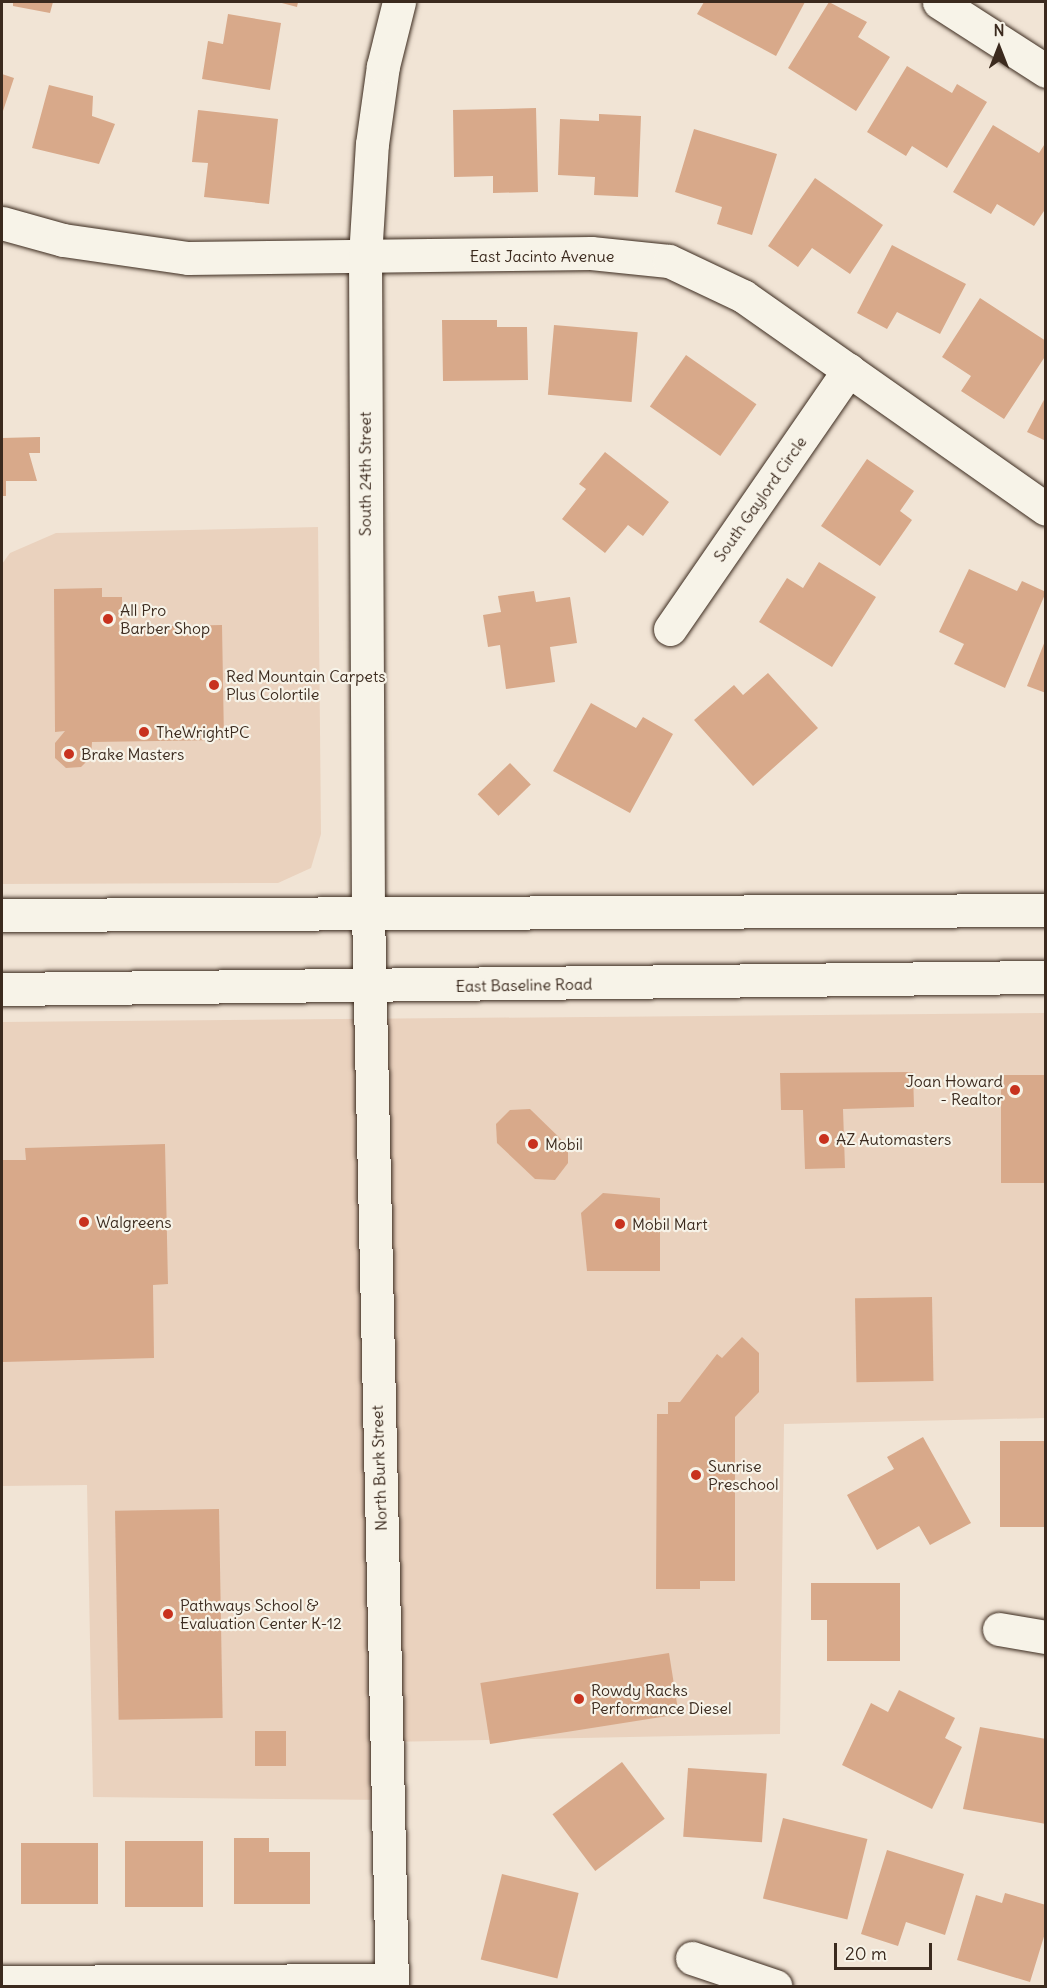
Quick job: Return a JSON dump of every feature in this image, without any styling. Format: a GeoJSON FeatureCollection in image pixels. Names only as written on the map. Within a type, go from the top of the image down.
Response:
{"type":"FeatureCollection","features":[{"type":"Feature","properties":{"kind":"street","name":"South 24th Street"},"geometry":{"type":"LineString","coordinates":[[369,950],[365,256],[375,122],[399,2]]}},
{"type":"Feature","properties":{"kind":"street"},"geometry":{"type":"LineString","coordinates":[[939,2],[1046,70]]}},
{"type":"Feature","properties":{"kind":"street","name":"East Jacinto Avenue"},"geometry":{"type":"LineString","coordinates":[[2,223],[63,240],[188,258],[591,253],[669,261],[743,296],[1046,510]]}},
{"type":"Feature","properties":{"kind":"street","name":"South Gaylord Circle"},"geometry":{"type":"LineString","coordinates":[[670,629],[849,370]]}},
{"type":"Feature","properties":{"kind":"street"},"geometry":{"type":"LineString","coordinates":[[2,915],[1046,910]]}},
{"type":"Feature","properties":{"kind":"street","name":"North Burk Street"},"geometry":{"type":"LineString","coordinates":[[369,950],[392,1983]]}},
{"type":"Feature","properties":{"kind":"street","name":"East Baseline Road"},"geometry":{"type":"LineString","coordinates":[[2,989],[1046,977]]}},
{"type":"Feature","properties":{"kind":"street"},"geometry":{"type":"LineString","coordinates":[[999,1629],[1046,1637]]}},
{"type":"Feature","properties":{"kind":"street"},"geometry":{"type":"LineString","coordinates":[[692,1958],[775,1986]]}},
{"type":"Feature","properties":{"kind":"street"},"geometry":{"type":"LineString","coordinates":[[2,1982],[392,1983]]}},
{"type":"Feature","properties":{"kind":"shaded area"},"geometry":{"type":"Polygon","coordinates":[[[318,527],[321,834],[311,868],[278,883],[2,884],[2,564],[10,553],[56,533],[318,527]]]}},
{"type":"Feature","properties":{"kind":"shaded area"},"geometry":{"type":"Polygon","coordinates":[[[1045,1013],[1045,1418],[784,1424],[780,1734],[388,1742],[388,1800],[93,1797],[87,1485],[2,1486],[2,1022],[1045,1013]]]}},
{"type":"Feature","properties":{"kind":"building"},"geometry":{"type":"Polygon","coordinates":[[[13,2],[53,2],[50,13],[13,6],[13,2]]]}},
{"type":"Feature","properties":{"kind":"building"},"geometry":{"type":"Polygon","coordinates":[[[278,2],[298,2],[297,7],[278,2]]]}},
{"type":"Feature","properties":{"kind":"building"},"geometry":{"type":"Polygon","coordinates":[[[704,2],[805,2],[776,56],[697,14],[704,2]]]}},
{"type":"Feature","properties":{"kind":"building"},"geometry":{"type":"Polygon","coordinates":[[[829,2],[867,22],[858,37],[890,57],[856,111],[788,68],[829,2]]]}},
{"type":"Feature","properties":{"kind":"building"},"geometry":{"type":"Polygon","coordinates":[[[228,14],[281,23],[270,90],[202,79],[208,41],[223,44],[228,14]]]}},
{"type":"Feature","properties":{"kind":"building"},"geometry":{"type":"Polygon","coordinates":[[[907,66],[952,93],[957,84],[987,102],[947,168],[912,146],[906,156],[867,132],[907,66]]]}},
{"type":"Feature","properties":{"kind":"building"},"geometry":{"type":"Polygon","coordinates":[[[2,74],[14,78],[2,114],[2,74]]]}},
{"type":"Feature","properties":{"kind":"building"},"geometry":{"type":"Polygon","coordinates":[[[49,85],[93,96],[92,116],[115,124],[99,164],[32,148],[49,85]]]}},
{"type":"Feature","properties":{"kind":"building"},"geometry":{"type":"Polygon","coordinates":[[[536,108],[538,192],[493,193],[493,176],[454,177],[453,110],[536,108]]]}},
{"type":"Feature","properties":{"kind":"building"},"geometry":{"type":"Polygon","coordinates":[[[198,110],[278,119],[269,204],[204,197],[208,163],[192,162],[198,110]]]}},
{"type":"Feature","properties":{"kind":"building"},"geometry":{"type":"Polygon","coordinates":[[[599,114],[641,116],[638,197],[594,195],[595,177],[558,175],[560,119],[599,121],[599,114]]]}},
{"type":"Feature","properties":{"kind":"building"},"geometry":{"type":"Polygon","coordinates":[[[993,125],[1039,153],[1046,142],[1046,208],[1034,226],[997,204],[991,214],[953,192],[993,125]]]}},
{"type":"Feature","properties":{"kind":"building"},"geometry":{"type":"Polygon","coordinates":[[[694,129],[777,154],[752,235],[717,224],[722,207],[675,192],[694,129]]]}},
{"type":"Feature","properties":{"kind":"building"},"geometry":{"type":"Polygon","coordinates":[[[815,178],[883,225],[850,274],[812,248],[798,267],[768,246],[815,178]]]}},
{"type":"Feature","properties":{"kind":"building"},"geometry":{"type":"Polygon","coordinates":[[[892,245],[966,284],[940,334],[897,312],[887,329],[857,313],[892,245]]]}},
{"type":"Feature","properties":{"kind":"building"},"geometry":{"type":"Polygon","coordinates":[[[980,298],[1046,341],[1046,355],[1004,419],[961,391],[971,376],[942,357],[980,298]]]}},
{"type":"Feature","properties":{"kind":"building"},"geometry":{"type":"Polygon","coordinates":[[[442,320],[497,320],[497,327],[527,327],[528,380],[443,381],[442,320]]]}},
{"type":"Feature","properties":{"kind":"building"},"geometry":{"type":"Polygon","coordinates":[[[554,325],[638,332],[632,402],[548,395],[554,325]]]}},
{"type":"Feature","properties":{"kind":"building"},"geometry":{"type":"Polygon","coordinates":[[[686,355],[756,404],[720,456],[650,407],[686,355]]]}},
{"type":"Feature","properties":{"kind":"building"},"geometry":{"type":"Polygon","coordinates":[[[1046,396],[1046,441],[1027,432],[1046,396]]]}},
{"type":"Feature","properties":{"kind":"building"},"geometry":{"type":"Polygon","coordinates":[[[40,437],[40,453],[29,453],[37,481],[6,481],[6,496],[2,496],[2,438],[40,437]]]}},
{"type":"Feature","properties":{"kind":"building"},"geometry":{"type":"Polygon","coordinates":[[[605,452],[669,502],[643,536],[628,525],[605,553],[562,519],[586,489],[579,484],[605,452]]]}},
{"type":"Feature","properties":{"kind":"building"},"geometry":{"type":"Polygon","coordinates":[[[867,459],[914,491],[900,511],[912,520],[880,566],[821,526],[867,459]]]}},
{"type":"Feature","properties":{"kind":"building"},"geometry":{"type":"Polygon","coordinates":[[[819,562],[876,597],[832,667],[759,622],[787,578],[803,588],[819,562]]]}},
{"type":"Feature","properties":{"kind":"building"},"geometry":{"type":"Polygon","coordinates":[[[969,569],[1017,591],[1022,581],[1046,592],[1005,688],[954,664],[964,644],[939,632],[969,569]]]}},
{"type":"Feature","properties":{"kind":"building"},"geometry":{"type":"Polygon","coordinates":[[[102,588],[102,597],[122,597],[122,627],[222,625],[224,740],[92,742],[91,757],[81,767],[66,768],[55,758],[55,743],[65,731],[55,732],[54,589],[102,588]]]}},
{"type":"Feature","properties":{"kind":"building"},"geometry":{"type":"Polygon","coordinates":[[[534,591],[536,602],[570,597],[577,643],[550,647],[555,682],[506,689],[500,645],[488,647],[483,615],[501,612],[498,596],[534,591]]]}},
{"type":"Feature","properties":{"kind":"building"},"geometry":{"type":"Polygon","coordinates":[[[1046,641],[1046,693],[1027,686],[1046,641]]]}},
{"type":"Feature","properties":{"kind":"building"},"geometry":{"type":"Polygon","coordinates":[[[768,673],[818,728],[753,786],[694,720],[734,685],[743,695],[768,673]]]}},
{"type":"Feature","properties":{"kind":"building"},"geometry":{"type":"Polygon","coordinates":[[[591,703],[636,728],[643,717],[673,734],[630,813],[553,771],[591,703]]]}},
{"type":"Feature","properties":{"kind":"building"},"geometry":{"type":"Polygon","coordinates":[[[510,763],[531,785],[498,816],[478,794],[510,763]]]}},
{"type":"Feature","properties":{"kind":"building","name":"AZ Automasters"},"geometry":{"type":"Polygon","coordinates":[[[913,1072],[914,1107],[843,1109],[845,1168],[805,1169],[803,1110],[781,1110],[780,1073],[913,1072]]]}},
{"type":"Feature","properties":{"kind":"building"},"geometry":{"type":"Polygon","coordinates":[[[1001,1075],[1046,1075],[1046,1183],[1001,1183],[1001,1075]]]}},
{"type":"Feature","properties":{"kind":"building","name":"Mobil"},"geometry":{"type":"Polygon","coordinates":[[[530,1109],[568,1146],[568,1163],[555,1180],[535,1179],[497,1143],[496,1124],[510,1110],[530,1109]]]}},
{"type":"Feature","properties":{"kind":"building","name":"Walgreens"},"geometry":{"type":"Polygon","coordinates":[[[165,1144],[168,1284],[153,1285],[154,1358],[3,1362],[2,1160],[26,1160],[25,1148],[165,1144]]]}},
{"type":"Feature","properties":{"kind":"building","name":"Mobil Mart"},"geometry":{"type":"Polygon","coordinates":[[[603,1193],[660,1198],[660,1271],[587,1271],[581,1213],[603,1193]]]}},
{"type":"Feature","properties":{"kind":"building"},"geometry":{"type":"Polygon","coordinates":[[[932,1297],[933,1381],[856,1382],[855,1298],[932,1297]]]}},
{"type":"Feature","properties":{"kind":"building","name":"Sunrise Preschool"},"geometry":{"type":"Polygon","coordinates":[[[742,1337],[759,1353],[759,1392],[735,1417],[735,1581],[700,1581],[700,1589],[656,1589],[657,1414],[668,1414],[668,1402],[680,1402],[717,1354],[722,1358],[742,1337]]]}},
{"type":"Feature","properties":{"kind":"building"},"geometry":{"type":"Polygon","coordinates":[[[923,1437],[971,1523],[930,1545],[919,1526],[877,1550],[847,1495],[894,1469],[887,1457],[923,1437]]]}},
{"type":"Feature","properties":{"kind":"building"},"geometry":{"type":"Polygon","coordinates":[[[1000,1441],[1046,1441],[1046,1527],[1000,1527],[1000,1441]]]}},
{"type":"Feature","properties":{"kind":"building","name":"Pathways School & Evaluation Center K-12"},"geometry":{"type":"Polygon","coordinates":[[[219,1509],[223,1718],[119,1720],[115,1511],[219,1509]]]}},
{"type":"Feature","properties":{"kind":"building"},"geometry":{"type":"Polygon","coordinates":[[[811,1583],[900,1583],[900,1661],[827,1661],[827,1620],[811,1620],[811,1583]]]}},
{"type":"Feature","properties":{"kind":"building","name":"Rowdy Racks Performance Diesel"},"geometry":{"type":"Polygon","coordinates":[[[669,1653],[679,1714],[490,1744],[480,1683],[669,1653]]]}},
{"type":"Feature","properties":{"kind":"building"},"geometry":{"type":"Polygon","coordinates":[[[899,1690],[955,1718],[945,1738],[962,1747],[932,1809],[842,1765],[871,1703],[888,1712],[899,1690]]]}},
{"type":"Feature","properties":{"kind":"building"},"geometry":{"type":"Polygon","coordinates":[[[980,1727],[1046,1739],[1046,1824],[963,1809],[980,1727]]]}},
{"type":"Feature","properties":{"kind":"building"},"geometry":{"type":"Polygon","coordinates":[[[255,1731],[286,1731],[286,1766],[255,1766],[255,1731]]]}},
{"type":"Feature","properties":{"kind":"building"},"geometry":{"type":"Polygon","coordinates":[[[622,1762],[665,1819],[595,1871],[553,1814],[622,1762]]]}},
{"type":"Feature","properties":{"kind":"building"},"geometry":{"type":"Polygon","coordinates":[[[688,1768],[767,1774],[762,1842],[683,1837],[688,1768]]]}},
{"type":"Feature","properties":{"kind":"building"},"geometry":{"type":"Polygon","coordinates":[[[783,1818],[867,1839],[847,1920],[763,1899],[783,1818]]]}},
{"type":"Feature","properties":{"kind":"building"},"geometry":{"type":"Polygon","coordinates":[[[234,1838],[269,1838],[269,1852],[310,1852],[310,1904],[234,1904],[234,1838]]]}},
{"type":"Feature","properties":{"kind":"building"},"geometry":{"type":"Polygon","coordinates":[[[125,1841],[203,1841],[203,1907],[125,1907],[125,1841]]]}},
{"type":"Feature","properties":{"kind":"building"},"geometry":{"type":"Polygon","coordinates":[[[21,1843],[98,1843],[98,1904],[21,1904],[21,1843]]]}},
{"type":"Feature","properties":{"kind":"building"},"geometry":{"type":"Polygon","coordinates":[[[887,1850],[964,1874],[945,1935],[906,1922],[898,1946],[861,1934],[887,1850]]]}},
{"type":"Feature","properties":{"kind":"building"},"geometry":{"type":"Polygon","coordinates":[[[502,1874],[579,1893],[557,1978],[481,1959],[502,1874]]]}},
{"type":"Feature","properties":{"kind":"building"},"geometry":{"type":"Polygon","coordinates":[[[1005,1893],[1046,1905],[1046,1930],[1030,1982],[957,1960],[976,1895],[1002,1903],[1005,1893]]]}},
{"type":"Feature","properties":{"kind":"place","name":"All Pro Barber Shop"},"geometry":{"type":"Point","coordinates":[108,619]}},
{"type":"Feature","properties":{"kind":"place","name":"Red Mountain Carpets Plus Colortile"},"geometry":{"type":"Point","coordinates":[214,685]}},
{"type":"Feature","properties":{"kind":"place","name":"TheWrightPC"},"geometry":{"type":"Point","coordinates":[144,732]}},
{"type":"Feature","properties":{"kind":"place","name":"Brake Masters"},"geometry":{"type":"Point","coordinates":[69,754]}},
{"type":"Feature","properties":{"kind":"place","name":"Joan Howard - Realtor"},"geometry":{"type":"Point","coordinates":[1015,1090]}},
{"type":"Feature","properties":{"kind":"place","name":"AZ Automasters"},"geometry":{"type":"Point","coordinates":[824,1139]}},
{"type":"Feature","properties":{"kind":"place","name":"Mobil"},"geometry":{"type":"Point","coordinates":[533,1144]}},
{"type":"Feature","properties":{"kind":"place","name":"Walgreens"},"geometry":{"type":"Point","coordinates":[84,1222]}},
{"type":"Feature","properties":{"kind":"place","name":"Mobil Mart"},"geometry":{"type":"Point","coordinates":[620,1224]}},
{"type":"Feature","properties":{"kind":"place","name":"Sunrise Preschool"},"geometry":{"type":"Point","coordinates":[696,1475]}},
{"type":"Feature","properties":{"kind":"place","name":"Pathways School & Evaluation Center K-12"},"geometry":{"type":"Point","coordinates":[168,1614]}},
{"type":"Feature","properties":{"kind":"place","name":"Rowdy Racks Performance Diesel"},"geometry":{"type":"Point","coordinates":[579,1699]}}]}
